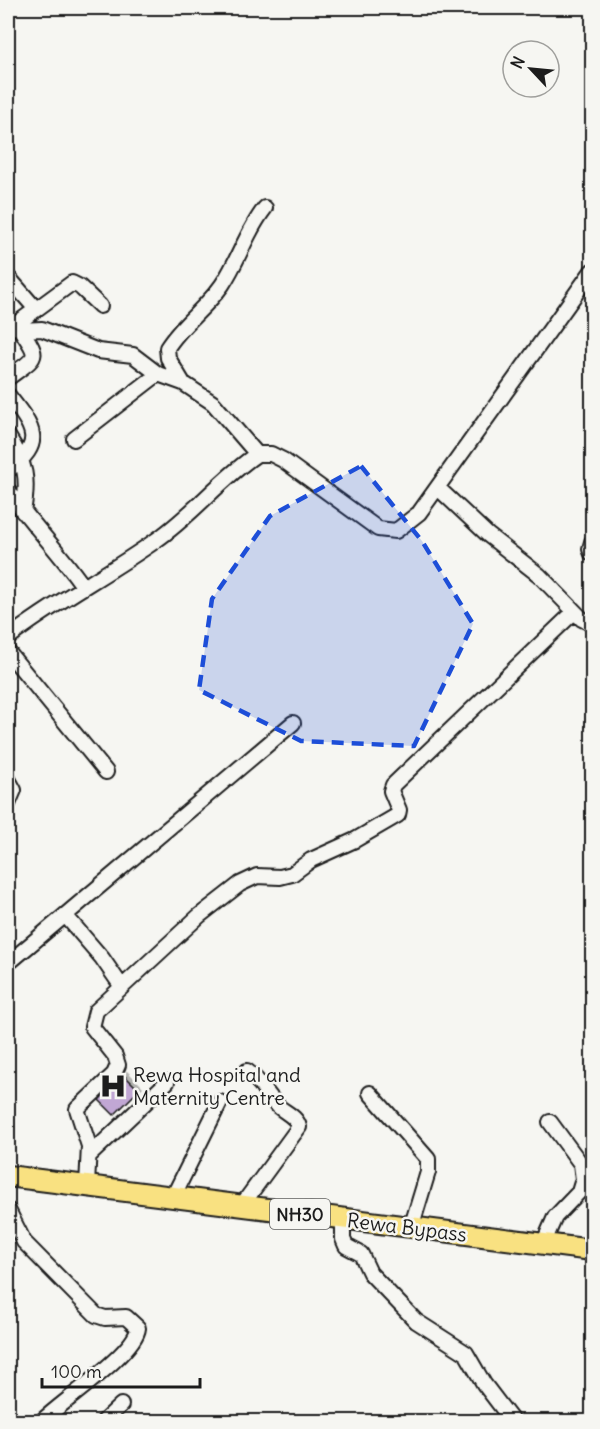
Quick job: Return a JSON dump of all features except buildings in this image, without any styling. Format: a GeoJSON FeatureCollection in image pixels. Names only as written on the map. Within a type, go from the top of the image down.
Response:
{"type":"FeatureCollection","features":[{"type":"Feature","properties":{"kind":"highway","name":"Rewa Bypass"},"geometry":{"type":"LineString","coordinates":[[8,1176],[592,1250]]}},
{"type":"Feature","properties":{"kind":"street"},"geometry":{"type":"LineString","coordinates":[[183,383],[168,358],[167,348],[208,304],[224,283],[249,231],[265,208]]}},
{"type":"Feature","properties":{"kind":"street"},"geometry":{"type":"LineString","coordinates":[[8,638],[43,611],[171,529],[257,454],[271,454],[284,460],[369,524],[387,531],[396,531],[406,525],[438,488],[592,271]]}},
{"type":"Feature","properties":{"kind":"street"},"geometry":{"type":"LineString","coordinates":[[8,277],[35,308]]}},
{"type":"Feature","properties":{"kind":"street"},"geometry":{"type":"LineString","coordinates":[[15,328],[35,308],[72,283],[80,287],[100,306]]}},
{"type":"Feature","properties":{"kind":"street"},"geometry":{"type":"LineString","coordinates":[[15,328],[42,329],[98,351],[128,354],[158,374],[183,383],[213,403],[257,454]]}},
{"type":"Feature","properties":{"kind":"street"},"geometry":{"type":"LineString","coordinates":[[8,378],[32,360],[35,354],[34,348],[15,328]]}},
{"type":"Feature","properties":{"kind":"street"},"geometry":{"type":"LineString","coordinates":[[74,439],[158,374]]}},
{"type":"Feature","properties":{"kind":"street"},"geometry":{"type":"LineString","coordinates":[[8,395],[32,429],[33,446],[21,461],[8,470]]}},
{"type":"Feature","properties":{"kind":"street"},"geometry":{"type":"LineString","coordinates":[[8,436],[21,461],[27,487],[22,512]]}},
{"type":"Feature","properties":{"kind":"street"},"geometry":{"type":"LineString","coordinates":[[438,488],[488,535],[539,574],[574,612],[592,624]]}},
{"type":"Feature","properties":{"kind":"street"},"geometry":{"type":"LineString","coordinates":[[8,490],[22,512],[63,556],[83,586]]}},
{"type":"Feature","properties":{"kind":"street"},"geometry":{"type":"LineString","coordinates":[[592,542],[590,549],[592,554]]}},
{"type":"Feature","properties":{"kind":"street"},"geometry":{"type":"LineString","coordinates":[[87,1185],[90,1155],[77,1109],[114,1074],[118,1065],[115,1056],[95,1033],[91,1022],[96,1011],[199,916],[240,884],[257,876],[280,877],[292,874],[311,860],[355,840],[398,815],[399,810],[391,791],[393,785],[574,612]]}},
{"type":"Feature","properties":{"kind":"street"},"geometry":{"type":"LineString","coordinates":[[8,652],[106,772]]}},
{"type":"Feature","properties":{"kind":"street"},"geometry":{"type":"LineString","coordinates":[[12,960],[293,723]]}},
{"type":"Feature","properties":{"kind":"street"},"geometry":{"type":"LineString","coordinates":[[8,779],[14,790],[8,804]]}},
{"type":"Feature","properties":{"kind":"street"},"geometry":{"type":"LineString","coordinates":[[65,915],[102,958],[122,987]]}},
{"type":"Feature","properties":{"kind":"street"},"geometry":{"type":"LineString","coordinates":[[242,1205],[299,1127],[296,1120],[278,1106],[261,1083],[247,1071]]}},
{"type":"Feature","properties":{"kind":"street"},"geometry":{"type":"LineString","coordinates":[[90,1155],[167,1082]]}},
{"type":"Feature","properties":{"kind":"street"},"geometry":{"type":"LineString","coordinates":[[370,1093],[429,1159],[411,1228]]}},
{"type":"Feature","properties":{"kind":"street"},"geometry":{"type":"LineString","coordinates":[[173,1197],[220,1102]]}},
{"type":"Feature","properties":{"kind":"street"},"geometry":{"type":"LineString","coordinates":[[543,1244],[555,1217],[579,1192],[583,1179],[581,1164],[550,1122]]}},
{"type":"Feature","properties":{"kind":"street"},"geometry":{"type":"LineString","coordinates":[[8,1210],[24,1242],[96,1315],[105,1318],[126,1317],[138,1328],[133,1342],[118,1358],[40,1422]]}},
{"type":"Feature","properties":{"kind":"street"},"geometry":{"type":"LineString","coordinates":[[343,1220],[343,1239],[346,1246],[361,1254],[370,1273],[416,1321],[466,1353],[484,1383],[513,1422]]}},
{"type":"Feature","properties":{"kind":"street"},"geometry":{"type":"LineString","coordinates":[[103,1422],[121,1405]]}},
{"type":"Feature","properties":{"kind":"highlighted area"},"geometry":{"type":"Polygon","coordinates":[[[361,466],[422,541],[473,624],[414,746],[301,741],[199,690],[212,599],[270,516],[361,466]]]}},
{"type":"Feature","properties":{"kind":"place","name":"Rewa Hospital and Maternity Centre"},"geometry":{"type":"Point","coordinates":[113,1086]}}]}
